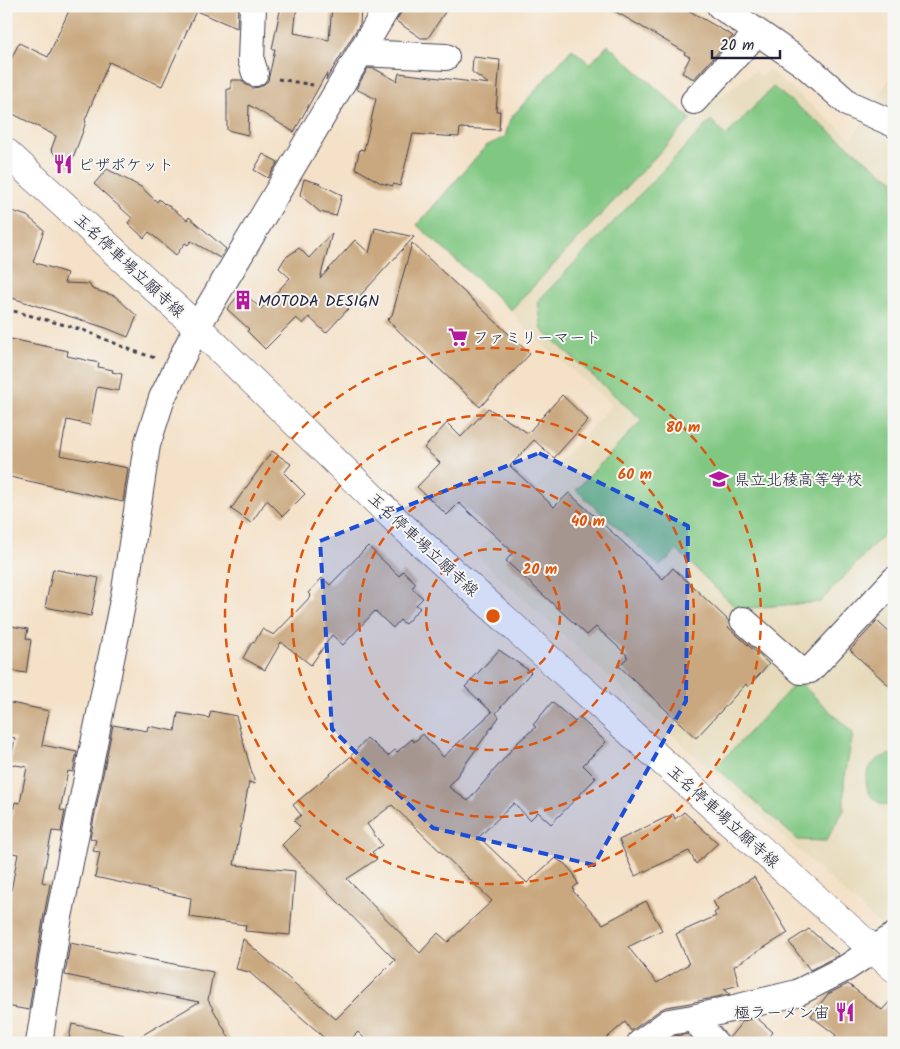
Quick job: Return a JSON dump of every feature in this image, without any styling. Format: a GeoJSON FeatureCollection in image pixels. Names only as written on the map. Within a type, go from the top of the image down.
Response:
{"type":"FeatureCollection","features":[{"type":"Feature","properties":{"kind":"main road","name":"玉名停車場立願寺線"},"geometry":{"type":"LineString","coordinates":[[6,152],[197,327],[398,522],[643,744],[884,942],[894,968]]}},
{"type":"Feature","properties":{"kind":"street"},"geometry":{"type":"LineString","coordinates":[[253,6],[251,60],[255,73]]}},
{"type":"Feature","properties":{"kind":"street"},"geometry":{"type":"LineString","coordinates":[[39,1043],[58,922],[125,590],[147,445],[162,398],[197,327],[388,6]]}},
{"type":"Feature","properties":{"kind":"street"},"geometry":{"type":"LineString","coordinates":[[720,6],[805,65],[849,104],[894,124]]}},
{"type":"Feature","properties":{"kind":"street"},"geometry":{"type":"LineString","coordinates":[[694,101],[757,33]]}},
{"type":"Feature","properties":{"kind":"street"},"geometry":{"type":"LineString","coordinates":[[360,53],[446,57]]}},
{"type":"Feature","properties":{"kind":"street"},"geometry":{"type":"LineString","coordinates":[[743,620],[801,671],[810,670],[894,580]]}},
{"type":"Feature","properties":{"kind":"street"},"geometry":{"type":"LineString","coordinates":[[640,1043],[669,1022],[797,993],[846,968],[884,942]]}},
{"type":"Feature","properties":{"kind":"street"},"geometry":{"type":"LineString","coordinates":[[693,1018],[716,1043]]}},
{"type":"Feature","properties":{"kind":"path"},"geometry":{"type":"LineString","coordinates":[[255,73],[272,78],[339,89]]}},
{"type":"Feature","properties":{"kind":"path"},"geometry":{"type":"LineString","coordinates":[[6,309],[83,330],[131,350],[179,365]]}},
{"type":"Feature","properties":{"kind":"highlighted area"},"geometry":{"type":"Polygon","coordinates":[[[539,453],[688,526],[686,701],[594,865],[433,828],[332,729],[320,541],[539,453]]]}},
{"type":"Feature","properties":{"kind":"shaded area","name":"県立北稜高等学校"},"geometry":{"type":"Polygon","coordinates":[[[608,45],[691,119],[755,71],[761,77],[768,69],[852,139],[894,71],[894,916],[880,925],[475,554],[612,405],[524,328],[511,310],[417,225],[486,146],[505,137],[510,119],[572,49],[590,64],[608,45]]]}},
{"type":"Feature","properties":{"kind":"green space"},"geometry":{"type":"Polygon","coordinates":[[[608,45],[691,119],[511,310],[417,225],[486,146],[505,137],[510,119],[572,49],[590,64],[608,45]]]}},
{"type":"Feature","properties":{"kind":"green space"},"geometry":{"type":"Polygon","coordinates":[[[773,87],[885,175],[894,180],[894,523],[820,602],[737,609],[677,550],[660,566],[576,490],[642,420],[542,330],[538,301],[711,120],[726,136],[773,87]]]}},
{"type":"Feature","properties":{"kind":"green space"},"geometry":{"type":"Polygon","coordinates":[[[798,681],[853,733],[844,781],[844,810],[826,841],[798,840],[716,767],[798,681]]]}},
{"type":"Feature","properties":{"kind":"green space"},"geometry":{"type":"Polygon","coordinates":[[[894,754],[894,806],[882,804],[874,799],[868,791],[866,782],[868,772],[873,764],[881,757],[894,754]]]}},
{"type":"Feature","properties":{"kind":"building"},"geometry":{"type":"Polygon","coordinates":[[[71,6],[238,6],[237,28],[196,11],[162,86],[109,62],[85,120],[83,131],[69,168],[51,150],[56,136],[15,115],[6,107],[6,69],[19,43],[48,57],[71,6]]]}},
{"type":"Feature","properties":{"kind":"building"},"geometry":{"type":"Polygon","coordinates":[[[281,6],[297,6],[294,33],[329,40],[332,6],[361,6],[360,24],[326,80],[326,74],[294,132],[249,105],[248,135],[227,130],[227,89],[231,89],[231,80],[242,80],[252,88],[260,87],[268,81],[275,49],[272,49],[281,6]]]}},
{"type":"Feature","properties":{"kind":"building"},"geometry":{"type":"Polygon","coordinates":[[[405,6],[449,6],[428,38],[421,38],[396,21],[405,6]]]}},
{"type":"Feature","properties":{"kind":"building"},"geometry":{"type":"Polygon","coordinates":[[[606,6],[681,6],[733,36],[694,79],[682,73],[690,57],[684,54],[685,52],[606,6]]]}},
{"type":"Feature","properties":{"kind":"building"},"geometry":{"type":"Polygon","coordinates":[[[473,57],[500,60],[496,111],[500,111],[499,130],[460,128],[459,137],[413,134],[400,186],[381,183],[355,168],[360,149],[364,150],[376,99],[356,89],[368,68],[375,69],[397,81],[399,73],[489,84],[472,72],[473,57]]]}},
{"type":"Feature","properties":{"kind":"building"},"geometry":{"type":"Polygon","coordinates":[[[263,154],[278,162],[268,178],[254,170],[263,154]]]}},
{"type":"Feature","properties":{"kind":"building"},"geometry":{"type":"Polygon","coordinates":[[[107,169],[141,187],[157,202],[159,199],[187,220],[189,217],[226,249],[220,258],[191,241],[188,245],[185,243],[176,255],[149,232],[144,238],[128,223],[132,218],[94,184],[107,169]]]}},
{"type":"Feature","properties":{"kind":"building"},"geometry":{"type":"Polygon","coordinates":[[[304,179],[318,183],[342,195],[336,216],[320,212],[300,195],[304,179]]]}},
{"type":"Feature","properties":{"kind":"building"},"geometry":{"type":"Polygon","coordinates":[[[6,211],[27,216],[44,230],[33,262],[67,273],[64,283],[89,284],[92,289],[115,296],[137,316],[128,337],[106,328],[6,296],[6,211]]]}},
{"type":"Feature","properties":{"kind":"building"},"geometry":{"type":"Polygon","coordinates":[[[375,228],[414,237],[326,333],[309,317],[303,324],[296,318],[265,349],[247,331],[249,329],[227,309],[242,291],[261,309],[290,278],[279,268],[285,258],[299,248],[309,258],[332,233],[320,279],[355,240],[369,253],[375,228]]]}},
{"type":"Feature","properties":{"kind":"building","name":"ファミリーマート"},"geometry":{"type":"Polygon","coordinates":[[[412,243],[530,354],[480,407],[387,320],[392,315],[412,243]]]}},
{"type":"Feature","properties":{"kind":"building"},"geometry":{"type":"Polygon","coordinates":[[[6,338],[68,351],[67,356],[99,363],[98,367],[122,374],[119,391],[97,387],[90,425],[67,420],[60,455],[128,468],[123,502],[6,476],[6,338]]]}},
{"type":"Feature","properties":{"kind":"building"},"geometry":{"type":"Polygon","coordinates":[[[562,395],[588,420],[554,458],[534,440],[510,466],[554,507],[569,493],[663,579],[673,568],[728,620],[729,624],[727,626],[769,664],[748,687],[746,684],[696,738],[619,666],[628,657],[627,655],[596,627],[587,635],[506,561],[513,552],[459,503],[447,515],[417,487],[440,463],[424,448],[447,423],[461,437],[488,408],[528,433],[562,395]]]}},
{"type":"Feature","properties":{"kind":"building"},"geometry":{"type":"Polygon","coordinates":[[[272,451],[291,464],[284,473],[305,494],[283,516],[267,500],[251,523],[231,509],[272,451]]]}},
{"type":"Feature","properties":{"kind":"building"},"geometry":{"type":"Polygon","coordinates":[[[368,546],[399,576],[403,571],[416,583],[412,588],[423,598],[416,605],[420,608],[405,624],[400,620],[393,628],[375,611],[343,645],[332,635],[311,665],[281,642],[265,670],[243,658],[262,629],[274,635],[311,596],[308,593],[322,578],[330,585],[368,546]]]}},
{"type":"Feature","properties":{"kind":"building"},"geometry":{"type":"Polygon","coordinates":[[[53,569],[99,578],[91,616],[45,607],[53,569]]]}},
{"type":"Feature","properties":{"kind":"building"},"geometry":{"type":"Polygon","coordinates":[[[877,621],[894,637],[894,690],[850,650],[877,621]]]}},
{"type":"Feature","properties":{"kind":"building"},"geometry":{"type":"Polygon","coordinates":[[[6,625],[28,629],[26,638],[31,640],[26,673],[6,670],[6,625]]]}},
{"type":"Feature","properties":{"kind":"building"},"geometry":{"type":"Polygon","coordinates":[[[499,650],[531,672],[496,713],[499,717],[449,787],[468,801],[518,742],[536,727],[533,725],[552,702],[575,722],[579,717],[606,742],[583,765],[596,778],[551,824],[538,812],[530,820],[514,803],[479,837],[527,883],[555,858],[565,864],[574,874],[578,884],[573,888],[573,891],[603,924],[646,901],[662,930],[628,947],[657,983],[689,964],[676,934],[716,916],[714,913],[718,910],[713,901],[754,877],[788,933],[734,966],[739,985],[724,989],[730,994],[666,1007],[631,1031],[625,1022],[601,1043],[369,1043],[358,1032],[347,1043],[329,1043],[249,972],[236,969],[243,939],[336,1019],[395,960],[282,845],[300,827],[294,821],[301,815],[293,805],[349,758],[367,738],[388,756],[395,750],[397,752],[412,739],[414,742],[423,734],[443,757],[492,712],[465,687],[499,650]],[[392,805],[367,824],[382,845],[372,852],[377,859],[347,879],[420,953],[438,933],[448,942],[492,901],[392,805]]]}},
{"type":"Feature","properties":{"kind":"building"},"geometry":{"type":"Polygon","coordinates":[[[6,702],[49,711],[42,745],[77,752],[73,772],[68,771],[60,810],[65,811],[61,832],[52,831],[42,882],[50,884],[29,1010],[6,1006],[6,917],[18,854],[6,852],[6,825],[10,826],[15,802],[20,803],[27,767],[10,764],[15,738],[6,736],[6,702]]]}},
{"type":"Feature","properties":{"kind":"building"},"geometry":{"type":"Polygon","coordinates":[[[211,711],[236,716],[255,784],[249,782],[234,865],[295,871],[290,935],[245,931],[246,925],[189,917],[191,898],[95,877],[100,852],[93,851],[96,840],[90,838],[113,725],[147,731],[148,726],[175,731],[178,713],[209,718],[211,711]]]}},
{"type":"Feature","properties":{"kind":"building"},"geometry":{"type":"Polygon","coordinates":[[[684,812],[718,843],[696,864],[689,851],[635,876],[619,840],[673,814],[675,819],[684,812]]]}},
{"type":"Feature","properties":{"kind":"building"},"geometry":{"type":"Polygon","coordinates":[[[809,929],[839,955],[810,970],[789,942],[809,929]]]}},
{"type":"Feature","properties":{"kind":"building"},"geometry":{"type":"Polygon","coordinates":[[[70,943],[213,972],[208,1000],[232,1043],[129,1043],[199,1002],[65,975],[70,943]]]}},
{"type":"Feature","properties":{"kind":"building","name":"極ラーメン宙"},"geometry":{"type":"Polygon","coordinates":[[[848,984],[882,1010],[894,997],[894,1043],[831,1043],[836,1035],[811,1016],[828,994],[848,984]]]}},
{"type":"Feature","properties":{"kind":"building"},"geometry":{"type":"Polygon","coordinates":[[[757,1018],[773,1032],[765,1043],[730,1043],[729,1038],[743,1021],[757,1018]]]}},
{"type":"Feature","properties":{"kind":"building"},"geometry":{"type":"Polygon","coordinates":[[[72,1024],[124,1035],[124,1043],[68,1043],[72,1024]]]}},
{"type":"Feature","properties":{"kind":"building"},"geometry":{"type":"Polygon","coordinates":[[[687,1034],[695,1043],[676,1043],[673,1038],[675,1036],[687,1034]]]}},
{"type":"Feature","properties":{"kind":"place","name":"ピザポケット"},"geometry":{"type":"Point","coordinates":[63,164]}},
{"type":"Feature","properties":{"kind":"place","name":"MOTODA DESIGN"},"geometry":{"type":"Point","coordinates":[243,300]}},
{"type":"Feature","properties":{"kind":"place","name":"ファミリーマート"},"geometry":{"type":"Point","coordinates":[458,337]}},
{"type":"Feature","properties":{"kind":"place","name":"県立北稜高等学校"},"geometry":{"type":"Point","coordinates":[719,479]}},
{"type":"Feature","properties":{"kind":"place","name":"極ラーメン宙"},"geometry":{"type":"Point","coordinates":[845,1012]}}]}
